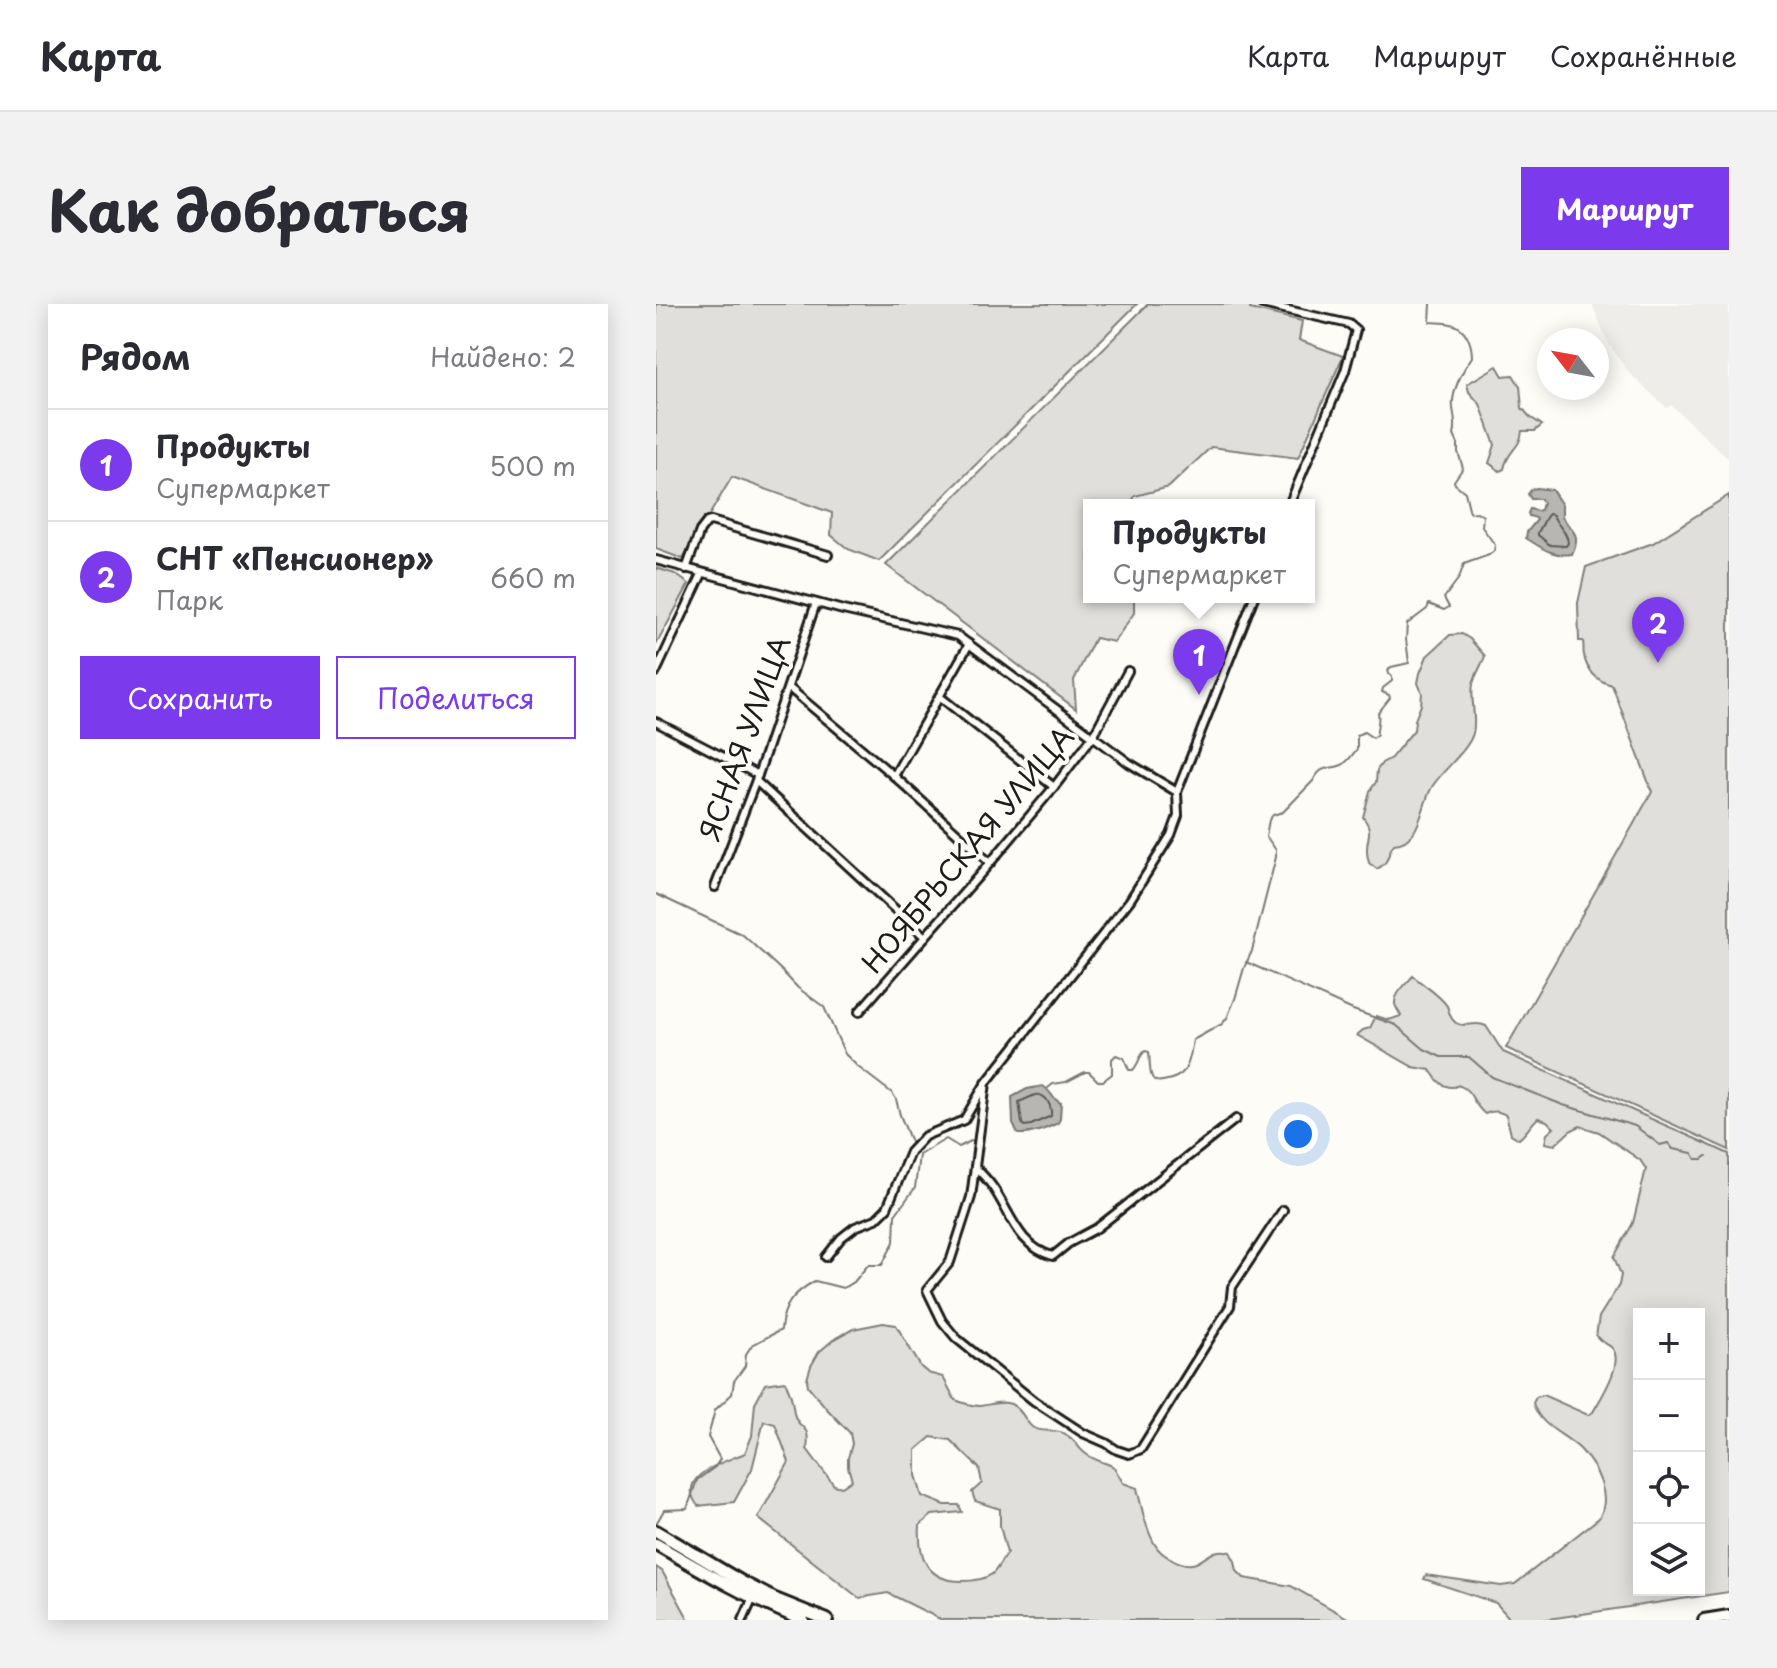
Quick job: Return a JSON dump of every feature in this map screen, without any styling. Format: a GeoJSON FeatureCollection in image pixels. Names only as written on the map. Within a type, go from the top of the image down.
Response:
{"type":"FeatureCollection","features":[{"type":"Feature","properties":{"kind":"main road"},"geometry":{"type":"LineString","coordinates":[[656,1531],[740,1586],[753,1598],[803,1620]]}},
{"type":"Feature","properties":{"kind":"main road"},"geometry":{"type":"LineString","coordinates":[[656,1544],[740,1586],[827,1620]]}},
{"type":"Feature","properties":{"kind":"main road"},"geometry":{"type":"LineString","coordinates":[[1704,1620],[1729,1616]]}},
{"type":"Feature","properties":{"kind":"street"},"geometry":{"type":"LineString","coordinates":[[1262,304],[1349,324],[1356,330],[1345,371],[1292,499]]}},
{"type":"Feature","properties":{"kind":"street"},"geometry":{"type":"LineString","coordinates":[[686,569],[700,531],[711,521],[828,555]]}},
{"type":"Feature","properties":{"kind":"street"},"geometry":{"type":"LineString","coordinates":[[656,560],[816,603],[958,636],[1129,763],[1177,792]]}},
{"type":"Feature","properties":{"kind":"street"},"geometry":{"type":"LineString","coordinates":[[656,672],[702,574]]}},
{"type":"Feature","properties":{"kind":"street","name":"ЯСНАЯ УЛИЦА"},"geometry":{"type":"LineString","coordinates":[[715,887],[757,778],[816,603]]}},
{"type":"Feature","properties":{"kind":"street"},"geometry":{"type":"LineString","coordinates":[[826,1257],[841,1238],[855,1227],[876,1219],[887,1208],[910,1152],[925,1136],[964,1120],[986,1083],[1130,900],[1171,835],[1178,816],[1177,792],[1252,603]]}},
{"type":"Feature","properties":{"kind":"street"},"geometry":{"type":"LineString","coordinates":[[894,776],[969,644]]}},
{"type":"Feature","properties":{"kind":"street","name":"НОЯБРЬСКАЯ УЛИЦА"},"geometry":{"type":"LineString","coordinates":[[859,1012],[1054,787],[1093,736],[1128,671]]}},
{"type":"Feature","properties":{"kind":"street"},"geometry":{"type":"LineString","coordinates":[[788,687],[894,776],[990,863]]}},
{"type":"Feature","properties":{"kind":"street"},"geometry":{"type":"LineString","coordinates":[[939,696],[1054,787]]}},
{"type":"Feature","properties":{"kind":"street"},"geometry":{"type":"LineString","coordinates":[[656,722],[757,778],[925,937]]}},
{"type":"Feature","properties":{"kind":"street"},"geometry":{"type":"LineString","coordinates":[[986,1083],[971,1197],[950,1262],[927,1290],[935,1309],[956,1338],[1034,1401],[1083,1433],[1117,1450],[1129,1454],[1141,1449],[1230,1306],[1232,1287],[1283,1210]]}},
{"type":"Feature","properties":{"kind":"street"},"geometry":{"type":"LineString","coordinates":[[975,1167],[992,1187],[1013,1225],[1031,1247],[1053,1256],[1097,1228],[1236,1119]]}},
{"type":"Feature","properties":{"kind":"street"},"geometry":{"type":"LineString","coordinates":[[743,1620],[753,1598]]}},
{"type":"Feature","properties":{"kind":"shaded area"},"geometry":{"type":"Polygon","coordinates":[[[656,304],[1137,304],[879,561],[848,549],[831,535],[832,513],[732,477],[683,559],[656,549],[656,304]]]}},
{"type":"Feature","properties":{"kind":"shaded area"},"geometry":{"type":"Polygon","coordinates":[[[1148,304],[1251,304],[1250,309],[1302,321],[1299,340],[1343,356],[1298,458],[1211,447],[1169,487],[1133,499],[1083,499],[1083,603],[1134,603],[1134,613],[1114,642],[1095,638],[1074,680],[1076,709],[886,565],[1148,304]]]}},
{"type":"Feature","properties":{"kind":"shaded area"},"geometry":{"type":"Polygon","coordinates":[[[1592,304],[1729,304],[1729,459],[1671,405],[1667,408],[1629,373],[1609,344],[1609,328],[1602,328],[1592,304]]]}},
{"type":"Feature","properties":{"kind":"shaded area"},"geometry":{"type":"Polygon","coordinates":[[[1497,366],[1503,376],[1513,375],[1520,386],[1522,408],[1542,425],[1535,431],[1522,431],[1519,442],[1500,471],[1489,463],[1495,445],[1480,404],[1469,392],[1467,384],[1497,366]]]}},
{"type":"Feature","properties":{"kind":"shaded area"},"geometry":{"type":"Polygon","coordinates":[[[1729,495],[1729,1150],[1506,1048],[1652,792],[1612,685],[1590,670],[1585,660],[1583,641],[1579,641],[1578,603],[1586,567],[1653,543],[1729,495]]]}},
{"type":"Feature","properties":{"kind":"shaded area"},"geometry":{"type":"Polygon","coordinates":[[[656,568],[675,574],[689,584],[656,645],[656,568]]]}},
{"type":"Feature","properties":{"kind":"shaded area"},"geometry":{"type":"Polygon","coordinates":[[[1462,634],[1485,656],[1473,684],[1473,733],[1432,787],[1415,830],[1403,842],[1394,844],[1386,861],[1377,869],[1369,863],[1369,830],[1363,817],[1370,791],[1376,782],[1377,770],[1414,730],[1421,705],[1422,693],[1418,683],[1427,656],[1450,635],[1462,634]]]}},
{"type":"Feature","properties":{"kind":"shaded area"},"geometry":{"type":"Polygon","coordinates":[[[1413,976],[1440,998],[1456,1023],[1486,1026],[1503,1052],[1729,1154],[1729,1592],[1705,1596],[1705,1308],[1633,1308],[1633,1596],[1702,1596],[1542,1620],[1511,1620],[1496,1603],[1424,1579],[1426,1575],[1501,1586],[1515,1584],[1599,1518],[1603,1510],[1603,1492],[1592,1465],[1575,1444],[1541,1418],[1533,1403],[1536,1397],[1543,1395],[1588,1415],[1593,1412],[1606,1389],[1616,1361],[1611,1347],[1596,1336],[1599,1317],[1619,1285],[1621,1275],[1614,1257],[1633,1223],[1646,1169],[1640,1160],[1599,1132],[1580,1126],[1555,1145],[1545,1143],[1547,1134],[1554,1128],[1538,1118],[1519,1139],[1511,1134],[1506,1115],[1496,1112],[1485,1114],[1464,1088],[1443,1085],[1430,1070],[1413,1067],[1357,1035],[1370,1028],[1376,1016],[1389,1020],[1401,1016],[1395,1006],[1399,993],[1413,976]]]}},
{"type":"Feature","properties":{"kind":"shaded area"},"geometry":{"type":"Polygon","coordinates":[[[883,1323],[896,1325],[921,1367],[928,1373],[943,1377],[955,1400],[977,1406],[1011,1404],[1032,1427],[1063,1433],[1089,1456],[1114,1467],[1123,1483],[1137,1488],[1152,1540],[1166,1556],[1190,1564],[1216,1552],[1230,1552],[1237,1571],[1244,1578],[1291,1586],[1351,1620],[942,1620],[888,1593],[859,1598],[758,1518],[789,1462],[775,1424],[764,1421],[752,1469],[734,1502],[698,1506],[692,1495],[692,1486],[697,1478],[745,1453],[752,1436],[755,1403],[765,1384],[785,1381],[796,1419],[806,1430],[807,1449],[834,1485],[842,1487],[852,1480],[848,1467],[852,1444],[850,1433],[808,1386],[807,1379],[819,1352],[853,1329],[883,1323]],[[931,1437],[916,1450],[916,1475],[922,1496],[945,1505],[959,1505],[962,1512],[932,1515],[920,1525],[921,1547],[927,1565],[940,1577],[978,1580],[992,1574],[1007,1553],[1000,1526],[1000,1509],[975,1501],[972,1492],[982,1483],[979,1468],[950,1440],[931,1437]]]}},
{"type":"Feature","properties":{"kind":"shaded area"},"geometry":{"type":"Polygon","coordinates":[[[656,1567],[662,1571],[689,1620],[656,1620],[656,1567]]]}},
{"type":"Feature","properties":{"kind":"water"},"geometry":{"type":"Polygon","coordinates":[[[1537,488],[1552,490],[1562,505],[1562,517],[1576,537],[1572,554],[1553,553],[1526,538],[1537,520],[1528,513],[1530,509],[1541,510],[1543,503],[1541,499],[1531,499],[1528,494],[1537,488]]]}},
{"type":"Feature","properties":{"kind":"water"},"geometry":{"type":"Polygon","coordinates":[[[1043,1086],[1061,1103],[1058,1123],[1034,1133],[1018,1134],[1013,1124],[1012,1097],[1027,1089],[1043,1086]]]}},
{"type":"Feature","properties":{"kind":"waterway"},"geometry":{"type":"LineString","coordinates":[[1048,1088],[1085,1072],[1103,1081],[1112,1074],[1112,1059],[1116,1055],[1124,1058],[1129,1070],[1133,1070],[1145,1051],[1149,1052],[1150,1072],[1155,1081],[1172,1079],[1183,1072],[1189,1061],[1193,1040],[1227,1018],[1252,951],[1276,857],[1276,850],[1266,836],[1269,820],[1283,812],[1320,772],[1346,762],[1357,749],[1357,735],[1364,732],[1373,738],[1377,735],[1378,713],[1390,698],[1382,692],[1392,681],[1388,670],[1409,663],[1407,624],[1429,604],[1444,610],[1449,607],[1444,598],[1459,578],[1464,564],[1494,551],[1495,545],[1482,527],[1483,516],[1477,512],[1470,513],[1465,492],[1454,481],[1463,468],[1454,435],[1453,402],[1458,381],[1472,357],[1471,346],[1467,336],[1456,326],[1430,322],[1431,304]]}},
{"type":"Feature","properties":{"kind":"waterway"},"geometry":{"type":"LineString","coordinates":[[656,894],[743,935],[798,988],[824,1007],[845,1054],[896,1099],[911,1142]]}},
{"type":"Feature","properties":{"kind":"waterway"},"geometry":{"type":"LineString","coordinates":[[1246,962],[1353,1010],[1396,1025],[1424,1049],[1441,1057],[1469,1057],[1492,1077],[1563,1105],[1635,1126],[1660,1145],[1668,1143],[1673,1149],[1692,1153],[1696,1159],[1707,1156]]}},
{"type":"Feature","properties":{"kind":"waterway"},"geometry":{"type":"LineString","coordinates":[[656,1524],[664,1510],[687,1509],[697,1480],[715,1467],[720,1459],[708,1437],[715,1410],[732,1394],[734,1381],[745,1366],[746,1354],[752,1345],[781,1330],[784,1313],[795,1295],[815,1281],[843,1288],[854,1282],[868,1265],[882,1265],[894,1242],[895,1215],[915,1188],[919,1155],[946,1139],[959,1147],[973,1140]]}},
{"type":"Feature","properties":{"kind":"place","name":"СНТ «Пенсионер»"},"geometry":{"type":"Point","coordinates":[1658,663]}},
{"type":"Feature","properties":{"kind":"place","name":"Продукты"},"geometry":{"type":"Point","coordinates":[1199,695]}}]}
